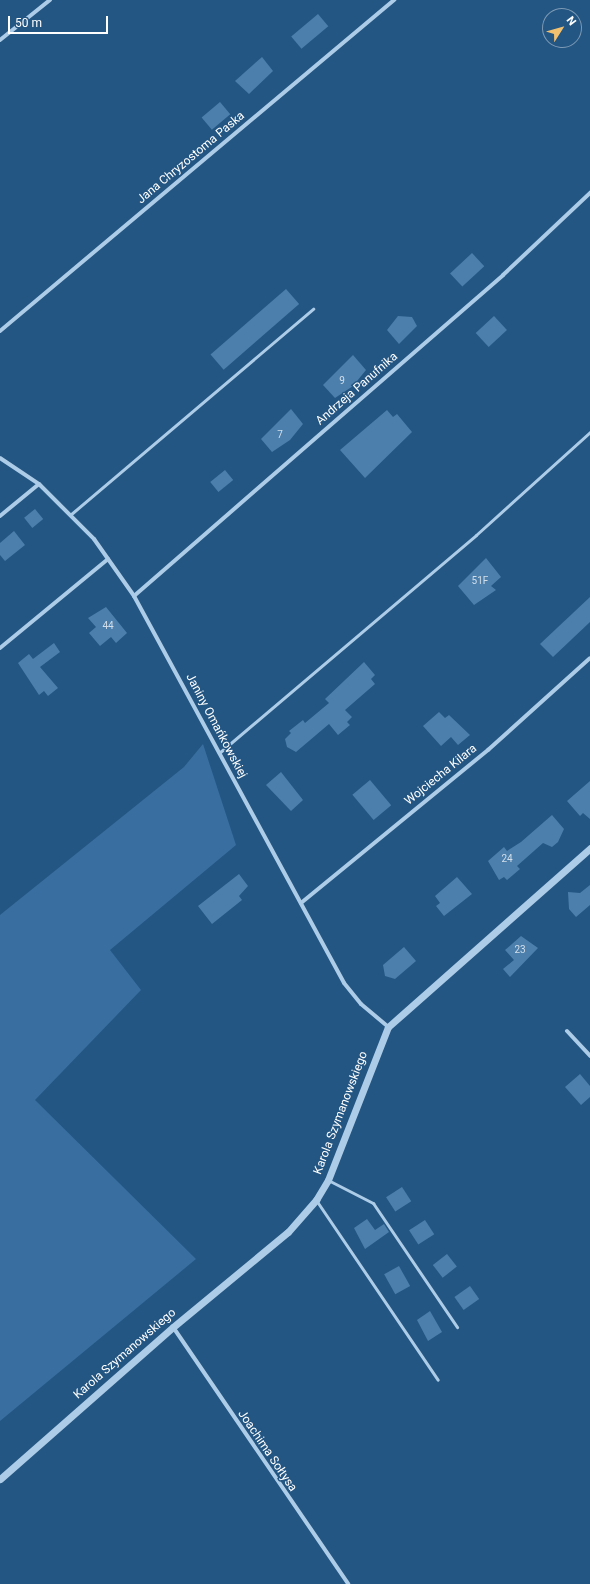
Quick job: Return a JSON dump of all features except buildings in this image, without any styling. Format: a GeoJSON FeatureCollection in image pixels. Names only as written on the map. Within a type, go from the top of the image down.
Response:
{"type":"FeatureCollection","features":[{"type":"Feature","properties":{"kind":"street"},"geometry":{"type":"LineString","coordinates":[[0,40],[50,0]]}},
{"type":"Feature","properties":{"kind":"street","name":"Jana Chryzostoma Paska"},"geometry":{"type":"LineString","coordinates":[[0,331],[394,0]]}},
{"type":"Feature","properties":{"kind":"street","name":"Andrzeja Panufnika"},"geometry":{"type":"LineString","coordinates":[[134,596],[503,275],[590,193]]}},
{"type":"Feature","properties":{"kind":"street","name":"Janiny Omańkowskiej"},"geometry":{"type":"LineString","coordinates":[[0,458],[39,484],[70,515],[108,559],[134,596],[344,982],[361,1004],[388,1027]]}},
{"type":"Feature","properties":{"kind":"street"},"geometry":{"type":"LineString","coordinates":[[0,516],[39,484]]}},
{"type":"Feature","properties":{"kind":"street"},"geometry":{"type":"LineString","coordinates":[[0,648],[108,559]]}},
{"type":"Feature","properties":{"kind":"street","name":"Wojciecha Kilara"},"geometry":{"type":"LineString","coordinates":[[301,903],[488,750],[590,658]]}},
{"type":"Feature","properties":{"kind":"street","name":"Karola Szymanowskiego"},"geometry":{"type":"LineString","coordinates":[[0,1479],[173,1327],[266,1252],[316,1200],[328,1180],[388,1027],[590,848]]}},
{"type":"Feature","properties":{"kind":"street"},"geometry":{"type":"LineString","coordinates":[[567,1031],[590,1056]]}},
{"type":"Feature","properties":{"kind":"street","name":"Joachima Sołtysa"},"geometry":{"type":"LineString","coordinates":[[173,1327],[348,1584]]}},
{"type":"Feature","properties":{"kind":"lane"},"geometry":{"type":"LineString","coordinates":[[70,515],[313,309]]}},
{"type":"Feature","properties":{"kind":"lane"},"geometry":{"type":"LineString","coordinates":[[219,752],[476,535],[590,432]]}},
{"type":"Feature","properties":{"kind":"lane"},"geometry":{"type":"LineString","coordinates":[[328,1180],[373,1203],[457,1327]]}},
{"type":"Feature","properties":{"kind":"lane"},"geometry":{"type":"LineString","coordinates":[[316,1200],[438,1380]]}},
{"type":"Feature","properties":{"kind":"shaded area"},"geometry":{"type":"Polygon","coordinates":[[[203,744],[236,845],[110,950],[141,990],[35,1100],[196,1259],[0,1421],[0,915],[184,767],[203,744]]]}}]}
